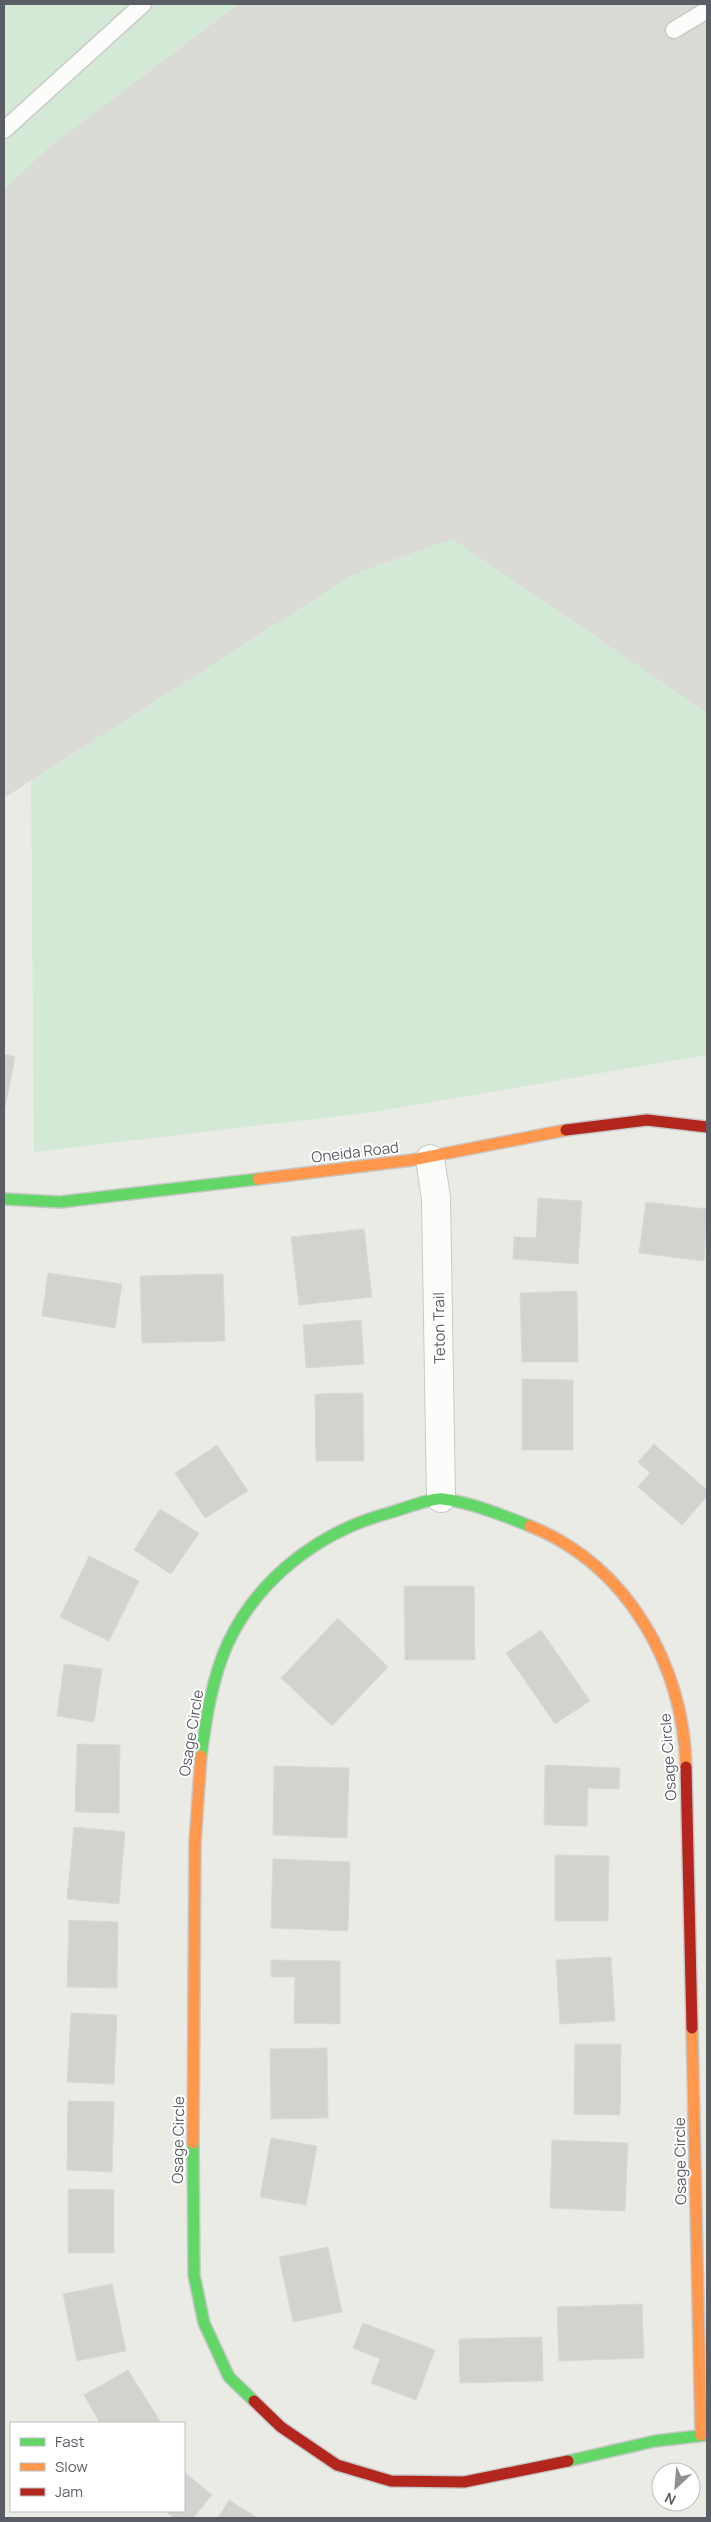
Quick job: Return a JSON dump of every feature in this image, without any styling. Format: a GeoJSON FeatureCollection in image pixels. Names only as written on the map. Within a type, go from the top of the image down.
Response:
{"type":"FeatureCollection","features":[{"type":"Feature","properties":{"kind":"street","name":"Oneida Road"},"geometry":{"type":"LineString","coordinates":[[4,1199],[60,1202],[430,1159],[513,1139],[649,1120],[707,1127]]}},
{"type":"Feature","properties":{"kind":"street","name":"Teton Trail"},"geometry":{"type":"LineString","coordinates":[[430,1159],[436,1198],[441,1498]]}},
{"type":"Feature","properties":{"kind":"street","name":"Osage Circle"},"geometry":{"type":"LineString","coordinates":[[441,1498],[493,1511],[540,1530],[590,1561],[636,1608],[670,1674],[681,1711],[686,1752],[704,2435],[655,2441],[609,2453],[464,2482],[391,2481],[337,2465],[282,2427],[229,2377],[204,2323],[194,2275],[192,2223],[195,1842],[198,1776],[207,1709],[216,1675],[228,1643],[246,1613],[266,1586],[290,1563],[316,1543],[371,1518],[441,1498]]}},
{"type":"Feature","properties":{"kind":"lane"},"geometry":{"type":"LineString","coordinates":[[4,130],[143,4]]}},
{"type":"Feature","properties":{"kind":"lane"},"geometry":{"type":"LineString","coordinates":[[674,30],[707,10]]}},
{"type":"Feature","properties":{"kind":"shaded area"},"geometry":{"type":"Polygon","coordinates":[[[238,4],[707,4],[707,713],[452,539],[353,575],[4,798],[4,189],[49,147],[238,4]]]}},
{"type":"Feature","properties":{"kind":"green space"},"geometry":{"type":"Polygon","coordinates":[[[4,4],[238,4],[49,147],[4,189],[4,4]]]}},
{"type":"Feature","properties":{"kind":"green space"},"geometry":{"type":"Polygon","coordinates":[[[452,539],[707,713],[707,1055],[374,1112],[34,1152],[31,781],[353,575],[452,539]]]}},
{"type":"Feature","properties":{"kind":"building"},"geometry":{"type":"Polygon","coordinates":[[[4,1054],[15,1057],[4,1113],[4,1054]]]}},
{"type":"Feature","properties":{"kind":"building"},"geometry":{"type":"Polygon","coordinates":[[[538,1198],[582,1201],[578,1264],[513,1259],[514,1237],[536,1238],[538,1198]]]}},
{"type":"Feature","properties":{"kind":"building"},"geometry":{"type":"Polygon","coordinates":[[[646,1202],[707,1209],[704,1261],[639,1253],[646,1202]]]}},
{"type":"Feature","properties":{"kind":"building"},"geometry":{"type":"Polygon","coordinates":[[[364,1229],[372,1297],[299,1305],[291,1237],[364,1229]]]}},
{"type":"Feature","properties":{"kind":"building"},"geometry":{"type":"Polygon","coordinates":[[[48,1273],[122,1284],[115,1328],[42,1316],[48,1273]]]}},
{"type":"Feature","properties":{"kind":"building"},"geometry":{"type":"Polygon","coordinates":[[[223,1274],[225,1341],[142,1343],[140,1276],[223,1274]]]}},
{"type":"Feature","properties":{"kind":"building"},"geometry":{"type":"Polygon","coordinates":[[[577,1291],[578,1362],[522,1362],[520,1293],[577,1291]]]}},
{"type":"Feature","properties":{"kind":"building"},"geometry":{"type":"Polygon","coordinates":[[[361,1320],[364,1364],[306,1368],[303,1325],[361,1320]]]}},
{"type":"Feature","properties":{"kind":"building"},"geometry":{"type":"Polygon","coordinates":[[[522,1379],[573,1380],[573,1450],[522,1450],[522,1379]]]}},
{"type":"Feature","properties":{"kind":"building"},"geometry":{"type":"Polygon","coordinates":[[[363,1393],[364,1461],[316,1461],[315,1394],[363,1393]]]}},
{"type":"Feature","properties":{"kind":"building"},"geometry":{"type":"Polygon","coordinates":[[[654,1444],[707,1490],[707,1496],[682,1525],[638,1487],[650,1473],[638,1462],[654,1444]]]}},
{"type":"Feature","properties":{"kind":"building"},"geometry":{"type":"Polygon","coordinates":[[[217,1445],[248,1491],[205,1518],[175,1473],[217,1445]]]}},
{"type":"Feature","properties":{"kind":"building"},"geometry":{"type":"Polygon","coordinates":[[[160,1509],[199,1533],[171,1574],[134,1550],[160,1509]]]}},
{"type":"Feature","properties":{"kind":"building"},"geometry":{"type":"Polygon","coordinates":[[[89,1556],[139,1581],[109,1641],[60,1617],[89,1556]]]}},
{"type":"Feature","properties":{"kind":"building"},"geometry":{"type":"Polygon","coordinates":[[[404,1586],[474,1586],[475,1660],[405,1660],[404,1586]]]}},
{"type":"Feature","properties":{"kind":"building"},"geometry":{"type":"Polygon","coordinates":[[[338,1618],[388,1667],[332,1726],[281,1678],[338,1618]]]}},
{"type":"Feature","properties":{"kind":"building"},"geometry":{"type":"Polygon","coordinates":[[[541,1630],[590,1701],[555,1724],[506,1653],[541,1630]]]}},
{"type":"Feature","properties":{"kind":"building"},"geometry":{"type":"Polygon","coordinates":[[[64,1664],[102,1669],[94,1722],[57,1716],[64,1664]]]}},
{"type":"Feature","properties":{"kind":"building"},"geometry":{"type":"Polygon","coordinates":[[[77,1744],[120,1745],[119,1813],[75,1812],[77,1744]]]}},
{"type":"Feature","properties":{"kind":"building"},"geometry":{"type":"Polygon","coordinates":[[[545,1765],[620,1768],[619,1789],[588,1788],[587,1826],[544,1825],[545,1765]]]}},
{"type":"Feature","properties":{"kind":"building"},"geometry":{"type":"Polygon","coordinates":[[[274,1766],[349,1768],[347,1838],[273,1835],[274,1766]]]}},
{"type":"Feature","properties":{"kind":"building"},"geometry":{"type":"Polygon","coordinates":[[[74,1827],[125,1832],[119,1904],[67,1899],[74,1827]]]}},
{"type":"Feature","properties":{"kind":"building"},"geometry":{"type":"Polygon","coordinates":[[[555,1855],[609,1856],[608,1921],[555,1921],[555,1855]]]}},
{"type":"Feature","properties":{"kind":"building"},"geometry":{"type":"Polygon","coordinates":[[[273,1859],[350,1862],[348,1931],[271,1928],[273,1859]]]}},
{"type":"Feature","properties":{"kind":"building"},"geometry":{"type":"Polygon","coordinates":[[[69,1920],[118,1922],[117,1988],[67,1987],[69,1920]]]}},
{"type":"Feature","properties":{"kind":"building"},"geometry":{"type":"Polygon","coordinates":[[[611,1957],[615,2021],[560,2024],[556,1960],[611,1957]]]}},
{"type":"Feature","properties":{"kind":"building"},"geometry":{"type":"Polygon","coordinates":[[[271,1960],[340,1961],[340,2024],[294,2023],[295,1977],[271,1977],[271,1960]]]}},
{"type":"Feature","properties":{"kind":"building"},"geometry":{"type":"Polygon","coordinates":[[[71,2013],[117,2015],[114,2084],[67,2082],[71,2013]]]}},
{"type":"Feature","properties":{"kind":"building"},"geometry":{"type":"Polygon","coordinates":[[[575,2044],[621,2044],[620,2115],[574,2114],[575,2044]]]}},
{"type":"Feature","properties":{"kind":"building"},"geometry":{"type":"Polygon","coordinates":[[[327,2048],[328,2118],[271,2119],[270,2049],[327,2048]]]}},
{"type":"Feature","properties":{"kind":"building"},"geometry":{"type":"Polygon","coordinates":[[[68,2101],[114,2102],[112,2172],[67,2170],[68,2101]]]}},
{"type":"Feature","properties":{"kind":"building"},"geometry":{"type":"Polygon","coordinates":[[[271,2138],[317,2146],[306,2205],[260,2197],[271,2138]]]}},
{"type":"Feature","properties":{"kind":"building"},"geometry":{"type":"Polygon","coordinates":[[[552,2140],[628,2143],[625,2211],[550,2208],[552,2140]]]}},
{"type":"Feature","properties":{"kind":"building"},"geometry":{"type":"Polygon","coordinates":[[[68,2189],[114,2190],[114,2253],[68,2253],[68,2189]]]}},
{"type":"Feature","properties":{"kind":"building"},"geometry":{"type":"Polygon","coordinates":[[[328,2247],[342,2312],[293,2322],[279,2257],[328,2247]]]}},
{"type":"Feature","properties":{"kind":"building"},"geometry":{"type":"Polygon","coordinates":[[[112,2284],[126,2351],[77,2361],[63,2294],[112,2284]]]}},
{"type":"Feature","properties":{"kind":"building"},"geometry":{"type":"Polygon","coordinates":[[[642,2304],[644,2358],[559,2361],[557,2307],[642,2304]]]}},
{"type":"Feature","properties":{"kind":"building"},"geometry":{"type":"Polygon","coordinates":[[[363,2323],[435,2350],[416,2400],[371,2383],[380,2359],[353,2348],[363,2323]]]}},
{"type":"Feature","properties":{"kind":"building"},"geometry":{"type":"Polygon","coordinates":[[[542,2337],[543,2381],[460,2383],[459,2339],[542,2337]]]}},
{"type":"Feature","properties":{"kind":"building"},"geometry":{"type":"Polygon","coordinates":[[[128,2370],[160,2422],[99,2422],[84,2395],[128,2370]]]}},
{"type":"Feature","properties":{"kind":"building"},"geometry":{"type":"Polygon","coordinates":[[[185,2473],[212,2495],[193,2518],[174,2518],[166,2512],[185,2512],[185,2473]]]}},
{"type":"Feature","properties":{"kind":"building"},"geometry":{"type":"Polygon","coordinates":[[[229,2500],[258,2518],[218,2518],[229,2500]]]}},
{"type":"Feature","properties":{"kind":"traffic: fast"},"geometry":{"type":"LineString","coordinates":[[4,1199],[60,1202],[258,1179]]}},
{"type":"Feature","properties":{"kind":"traffic: fast"},"geometry":{"type":"LineString","coordinates":[[201,1756],[214,1684],[228,1643],[241,1620],[273,1579],[314,1546],[360,1522],[438,1499],[476,1506],[530,1526]]}},
{"type":"Feature","properties":{"kind":"traffic: fast"},"geometry":{"type":"LineString","coordinates":[[193,2143],[194,2275],[204,2323],[229,2377],[254,2401]]}},
{"type":"Feature","properties":{"kind":"traffic: fast"},"geometry":{"type":"LineString","coordinates":[[568,2461],[655,2441],[707,2435]]}},
{"type":"Feature","properties":{"kind":"traffic: slow"},"geometry":{"type":"LineString","coordinates":[[258,1179],[412,1160],[566,1130]]}},
{"type":"Feature","properties":{"kind":"traffic: slow"},"geometry":{"type":"LineString","coordinates":[[530,1526],[564,1543],[595,1566],[621,1592],[644,1623],[661,1656],[674,1692],[683,1729],[686,1767]]}},
{"type":"Feature","properties":{"kind":"traffic: slow"},"geometry":{"type":"LineString","coordinates":[[193,2143],[195,1843],[201,1756]]}},
{"type":"Feature","properties":{"kind":"traffic: slow"},"geometry":{"type":"LineString","coordinates":[[692,2028],[701,2435]]}},
{"type":"Feature","properties":{"kind":"traffic: jam"},"geometry":{"type":"LineString","coordinates":[[566,1130],[647,1120],[707,1127]]}},
{"type":"Feature","properties":{"kind":"traffic: jam"},"geometry":{"type":"LineString","coordinates":[[686,1767],[692,2028]]}},
{"type":"Feature","properties":{"kind":"traffic: jam"},"geometry":{"type":"LineString","coordinates":[[254,2401],[281,2427],[337,2465],[391,2481],[464,2482],[568,2461]]}}]}
